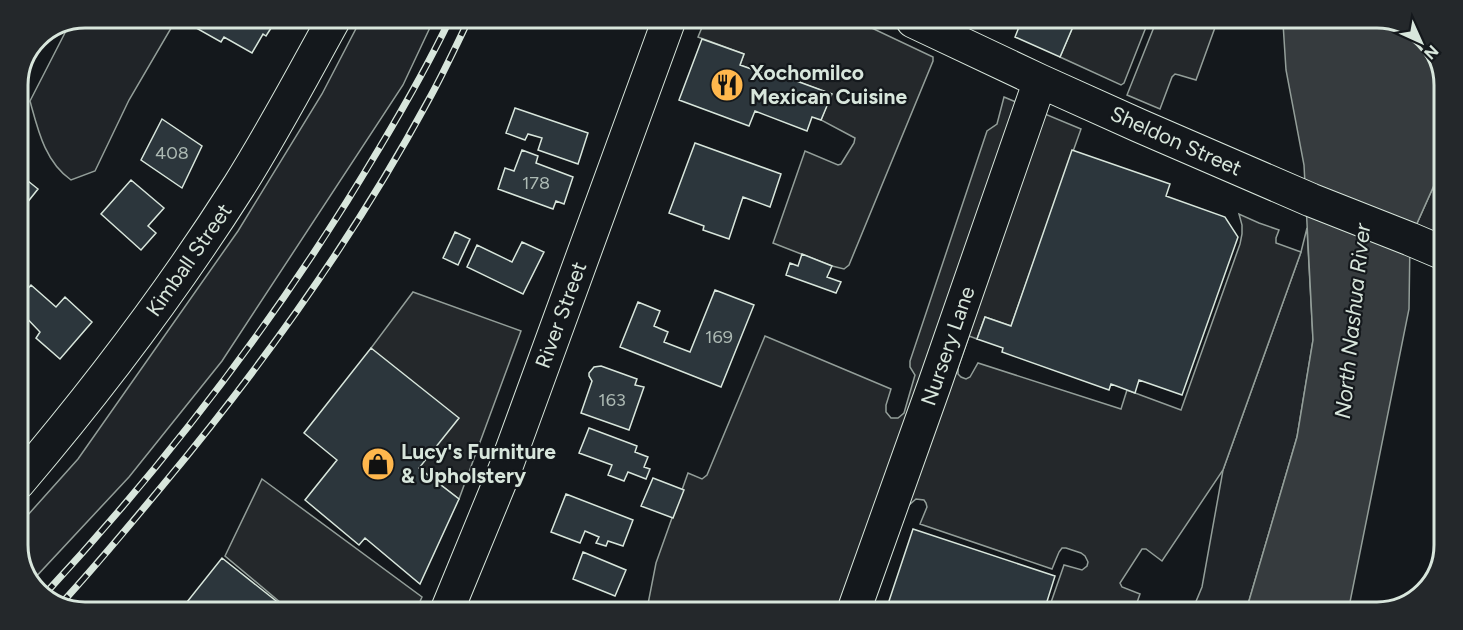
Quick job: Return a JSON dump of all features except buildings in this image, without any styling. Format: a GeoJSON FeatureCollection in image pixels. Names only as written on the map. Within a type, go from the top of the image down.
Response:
{"type":"FeatureCollection","features":[{"type":"Feature","properties":{"kind":"main road","name":"Kimball Street"},"geometry":{"type":"LineString","coordinates":[[29,470],[109,371],[212,228],[267,139],[329,28]]}},
{"type":"Feature","properties":{"kind":"main road","name":"River Street"},"geometry":{"type":"LineString","coordinates":[[450,602],[504,472],[666,28]]}},
{"type":"Feature","properties":{"kind":"main road","name":"Sheldon Street"},"geometry":{"type":"LineString","coordinates":[[928,28],[1040,81],[1311,200],[1434,250]]}},
{"type":"Feature","properties":{"kind":"main road","name":"Nursery Lane"},"geometry":{"type":"LineString","coordinates":[[857,602],[1040,81]]}},
{"type":"Feature","properties":{"kind":"shaded area"},"geometry":{"type":"Polygon","coordinates":[[[86,28],[171,28],[129,100],[95,171],[71,180],[62,173],[44,145],[30,101],[65,33],[86,28]]]}},
{"type":"Feature","properties":{"kind":"shaded area"},"geometry":{"type":"Polygon","coordinates":[[[356,28],[430,28],[403,85],[222,361],[129,477],[37,575],[30,559],[29,514],[78,459],[238,231],[322,94],[356,28]]]}},
{"type":"Feature","properties":{"kind":"shaded area"},"geometry":{"type":"Polygon","coordinates":[[[702,28],[872,28],[933,57],[849,265],[844,269],[773,243],[805,151],[838,165],[841,164],[854,143],[855,138],[821,120],[831,94],[772,72],[771,76],[740,65],[744,54],[698,37],[702,28]]]}},
{"type":"Feature","properties":{"kind":"shaded area"},"geometry":{"type":"Polygon","coordinates":[[[1072,28],[1146,28],[1124,83],[1121,85],[1060,57],[1072,28]]]}},
{"type":"Feature","properties":{"kind":"shaded area"},"geometry":{"type":"Polygon","coordinates":[[[1154,28],[1215,28],[1196,80],[1175,74],[1160,109],[1127,95],[1154,28]]]}},
{"type":"Feature","properties":{"kind":"shaded area"},"geometry":{"type":"Polygon","coordinates":[[[1004,97],[1081,129],[1011,326],[985,317],[977,339],[969,336],[958,368],[958,374],[961,377],[966,379],[970,377],[978,363],[1121,409],[1127,390],[1181,410],[1240,244],[1242,225],[1239,214],[1279,230],[1276,243],[1301,252],[1223,470],[1162,561],[1146,549],[1142,549],[1120,583],[1122,587],[1140,594],[1137,602],[1051,602],[1064,565],[1082,570],[1088,562],[1085,556],[1062,548],[1052,569],[920,524],[927,507],[924,500],[916,499],[908,506],[874,602],[648,602],[656,563],[688,473],[702,479],[707,475],[765,336],[891,389],[886,412],[891,418],[898,418],[904,413],[915,375],[910,367],[910,361],[987,131],[997,124],[1004,97]]]}},
{"type":"Feature","properties":{"kind":"shaded area"},"geometry":{"type":"Polygon","coordinates":[[[1434,185],[1434,249],[1410,239],[1434,185]]]}},
{"type":"Feature","properties":{"kind":"shaded area"},"geometry":{"type":"Polygon","coordinates":[[[1307,228],[1313,340],[1297,437],[1249,602],[1196,602],[1202,587],[1223,470],[1301,252],[1307,228]]]}},
{"type":"Feature","properties":{"kind":"shaded area"},"geometry":{"type":"Polygon","coordinates":[[[413,292],[521,331],[459,499],[419,468],[371,348],[413,292]]]}},
{"type":"Feature","properties":{"kind":"shaded area"},"geometry":{"type":"Polygon","coordinates":[[[262,479],[422,597],[420,602],[280,602],[225,556],[262,479]]]}},
{"type":"Feature","properties":{"kind":"water","name":"North Nashua River"},"geometry":{"type":"Polygon","coordinates":[[[1283,28],[1377,28],[1399,33],[1412,40],[1423,51],[1433,71],[1434,185],[1410,239],[1409,309],[1350,602],[1249,602],[1297,437],[1313,340],[1304,165],[1286,70],[1283,28]]]}},
{"type":"Feature","properties":{"kind":"railway"},"geometry":{"type":"LineString","coordinates":[[50,589],[137,490],[224,380],[265,323],[305,266],[380,147],[446,28]]}},
{"type":"Feature","properties":{"kind":"railway"},"geometry":{"type":"LineString","coordinates":[[66,598],[200,440],[305,300],[399,152],[439,81],[465,28]]}},
{"type":"Feature","properties":{"kind":"place","name":"Xochomilco Mexican Cuisine"},"geometry":{"type":"Point","coordinates":[727,85]}},
{"type":"Feature","properties":{"kind":"place","name":"Lucy's Furniture & Upholstery"},"geometry":{"type":"Point","coordinates":[378,464]}}]}
